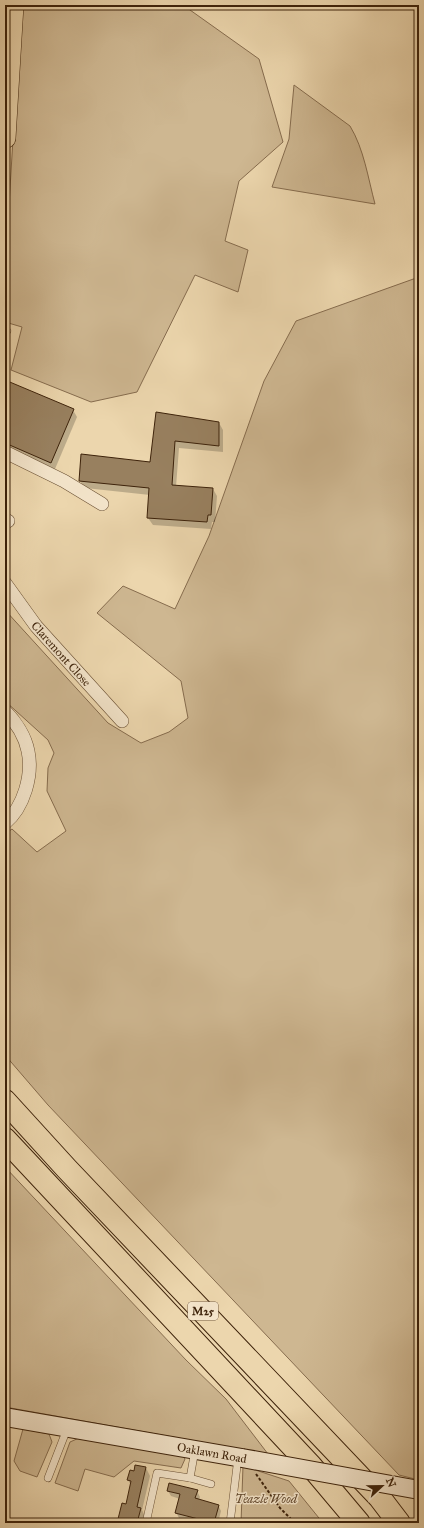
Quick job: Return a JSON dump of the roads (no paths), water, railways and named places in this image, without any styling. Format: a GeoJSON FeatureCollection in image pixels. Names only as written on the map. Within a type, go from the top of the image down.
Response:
{"type":"FeatureCollection","features":[{"type":"Feature","properties":{"kind":"highway","name":"M25"},"geometry":{"type":"LineString","coordinates":[[5,1101],[67,1169],[380,1498],[399,1523]]}},
{"type":"Feature","properties":{"kind":"highway","name":"M25"},"geometry":{"type":"LineString","coordinates":[[5,1139],[311,1466],[360,1523]]}},
{"type":"Feature","properties":{"kind":"main road"},"geometry":{"type":"LineString","coordinates":[[5,138],[13,5]]}},
{"type":"Feature","properties":{"kind":"street"},"geometry":{"type":"LineString","coordinates":[[5,452],[64,481],[102,504]]}},
{"type":"Feature","properties":{"kind":"street","name":"Claremont Close"},"geometry":{"type":"LineString","coordinates":[[5,583],[36,626],[122,721]]}},
{"type":"Feature","properties":{"kind":"street"},"geometry":{"type":"LineString","coordinates":[[5,711],[21,732],[28,750],[30,766],[24,794],[10,819],[5,823]]}},
{"type":"Feature","properties":{"kind":"street","name":"Oaklawn Road"},"geometry":{"type":"LineString","coordinates":[[5,1417],[419,1490]]}},
{"type":"Feature","properties":{"kind":"lane"},"geometry":{"type":"LineString","coordinates":[[48,1478],[67,1429]]}},
{"type":"Feature","properties":{"kind":"lane"},"geometry":{"type":"LineString","coordinates":[[190,1478],[195,1450]]}},
{"type":"Feature","properties":{"kind":"lane"},"geometry":{"type":"LineString","coordinates":[[230,1523],[240,1458]]}},
{"type":"Feature","properties":{"kind":"lane"},"geometry":{"type":"LineString","coordinates":[[146,1523],[158,1473],[190,1478],[211,1484]]}},
{"type":"Feature","properties":{"kind":"park label","name":"Teazle Wood"},"geometry":{"type":"Point","coordinates":[266,1499]}}]}
